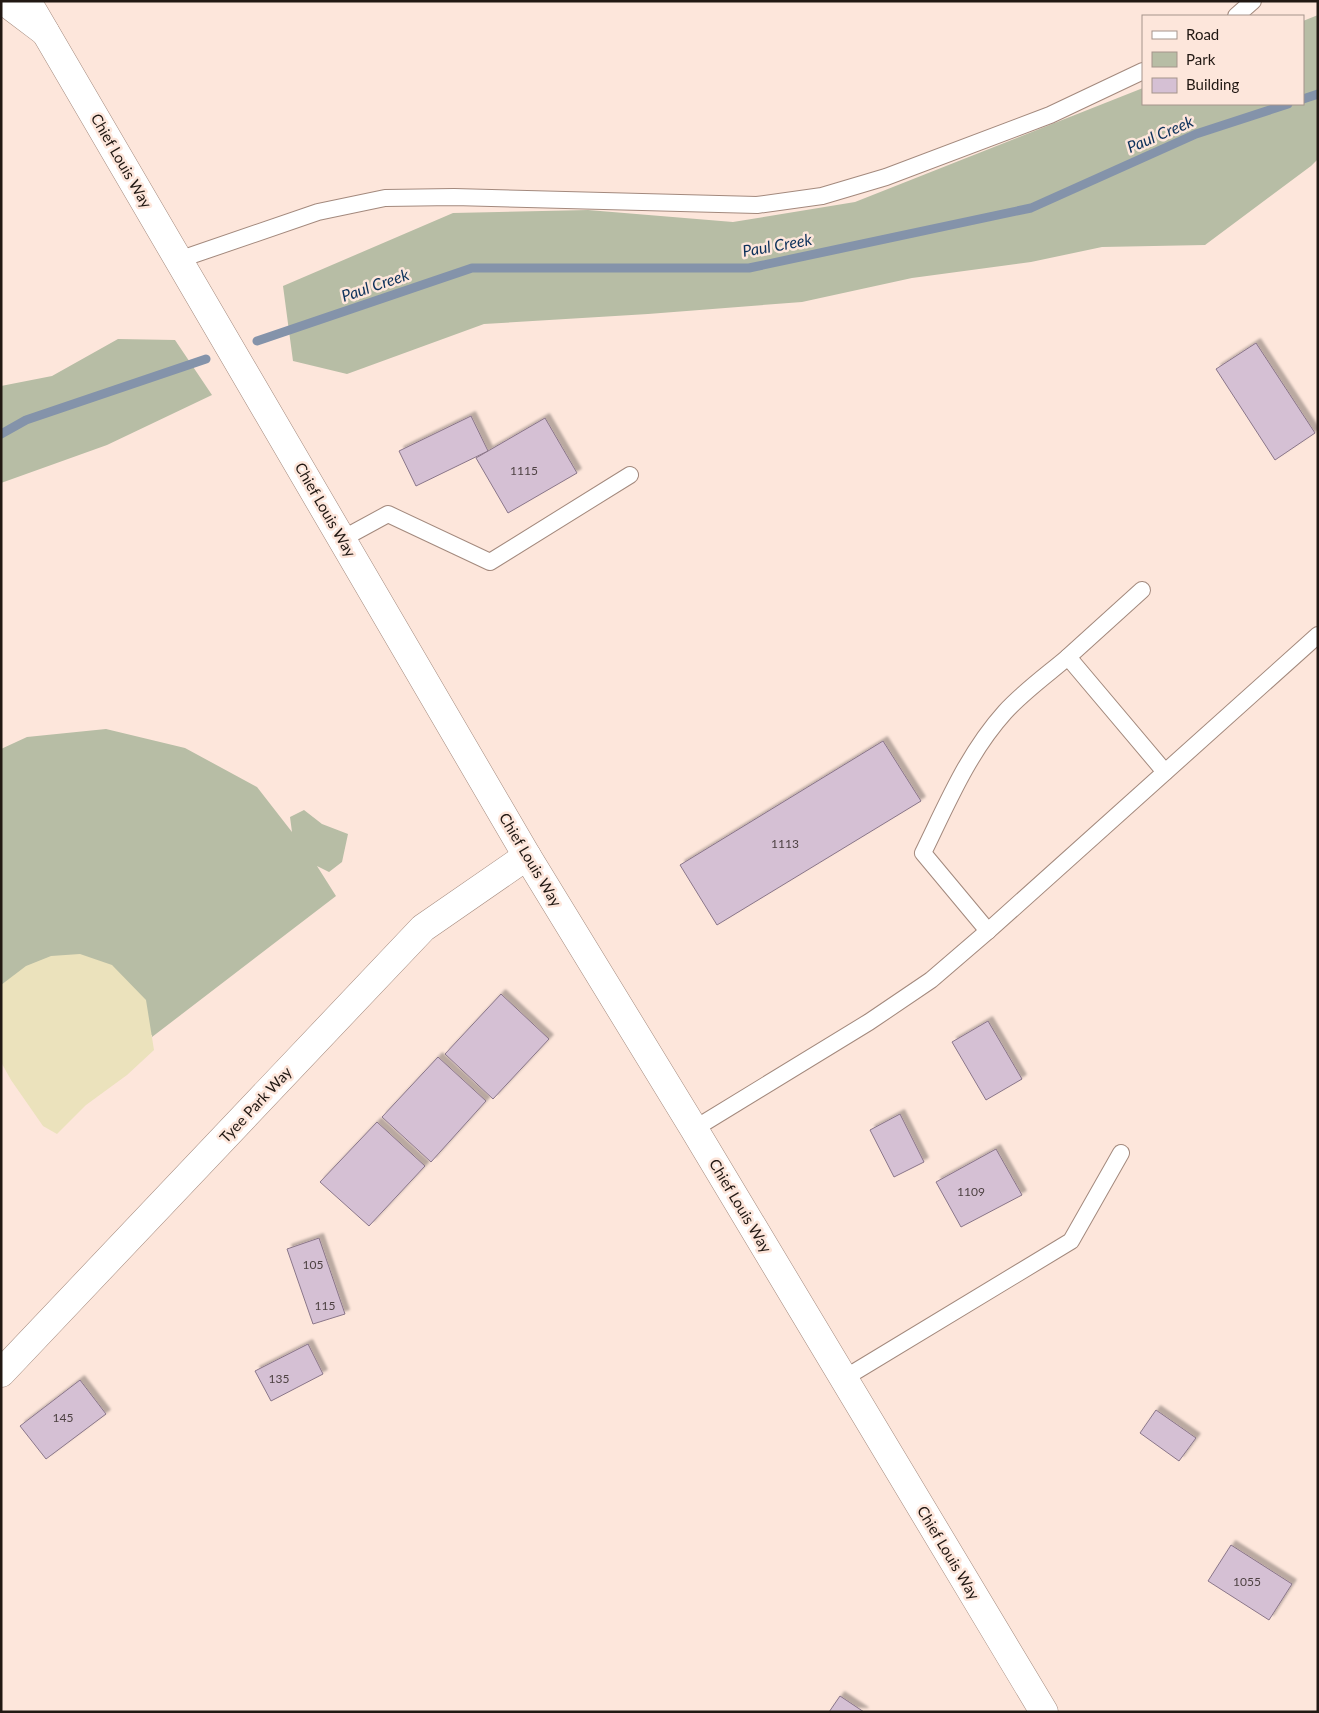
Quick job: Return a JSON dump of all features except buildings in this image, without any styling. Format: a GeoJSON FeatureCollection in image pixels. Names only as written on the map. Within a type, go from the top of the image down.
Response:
{"type":"FeatureCollection","features":[{"type":"Feature","properties":{"kind":"street"},"geometry":{"type":"LineString","coordinates":[[4,1],[45,32]]}},
{"type":"Feature","properties":{"kind":"street","name":"Chief Louis Way"},"geometry":{"type":"LineString","coordinates":[[27,1],[527,856],[694,1129],[1044,1712]]}},
{"type":"Feature","properties":{"kind":"street"},"geometry":{"type":"LineString","coordinates":[[38,1],[45,32]]}},
{"type":"Feature","properties":{"kind":"street","name":"Tyee Park Way"},"geometry":{"type":"LineString","coordinates":[[1,1373],[422,928],[527,856]]}},
{"type":"Feature","properties":{"kind":"lane"},"geometry":{"type":"LineString","coordinates":[[1237,15],[1253,1]]}},
{"type":"Feature","properties":{"kind":"lane"},"geometry":{"type":"LineString","coordinates":[[178,260],[318,212],[386,198],[454,196],[757,205],[822,196],[886,177],[1050,115],[1142,71]]}},
{"type":"Feature","properties":{"kind":"lane"},"geometry":{"type":"LineString","coordinates":[[342,540],[388,514],[490,562],[630,475]]}},
{"type":"Feature","properties":{"kind":"lane"},"geometry":{"type":"LineString","coordinates":[[988,931],[923,853],[959,778],[981,742],[1006,711],[1142,590]]}},
{"type":"Feature","properties":{"kind":"lane"},"geometry":{"type":"LineString","coordinates":[[694,1129],[869,1022],[930,980],[988,931],[1318,635]]}},
{"type":"Feature","properties":{"kind":"lane"},"geometry":{"type":"LineString","coordinates":[[1068,657],[1165,772]]}},
{"type":"Feature","properties":{"kind":"lane"},"geometry":{"type":"LineString","coordinates":[[843,1379],[1071,1241],[1121,1153]]}},
{"type":"Feature","properties":{"kind":"green space"},"geometry":{"type":"Polygon","coordinates":[[[1318,15],[1318,159],[1205,245],[1102,247],[1031,262],[912,278],[802,302],[484,324],[347,374],[293,361],[283,286],[453,213],[588,210],[733,222],[855,202],[1142,88],[1142,105],[1304,105],[1304,21],[1318,15]]]}},
{"type":"Feature","properties":{"kind":"green space"},"geometry":{"type":"Polygon","coordinates":[[[118,339],[175,340],[212,395],[107,445],[1,483],[1,386],[52,376],[118,339]]]}},
{"type":"Feature","properties":{"kind":"green space"},"geometry":{"type":"Polygon","coordinates":[[[106,729],[185,748],[257,787],[292,832],[290,817],[304,810],[322,824],[348,834],[342,862],[329,872],[317,866],[336,896],[152,1037],[152,1035],[1,1040],[1,749],[27,737],[106,729]]]}},
{"type":"Feature","properties":{"kind":"sand"},"geometry":{"type":"Polygon","coordinates":[[[80,954],[112,965],[146,1000],[154,1050],[127,1075],[86,1105],[57,1134],[43,1126],[11,1080],[1,1062],[1,985],[26,966],[51,956],[80,954]]]}},
{"type":"Feature","properties":{"kind":"waterway","name":"Paul Creek"},"geometry":{"type":"LineString","coordinates":[[1304,99],[1318,94]]}},
{"type":"Feature","properties":{"kind":"waterway","name":"Paul Creek"},"geometry":{"type":"LineString","coordinates":[[257,341],[472,268],[749,268],[1031,208],[1196,134],[1285,105]]}},
{"type":"Feature","properties":{"kind":"waterway","name":"Paul Creek"},"geometry":{"type":"LineString","coordinates":[[1,434],[26,420],[206,359]]}}]}
